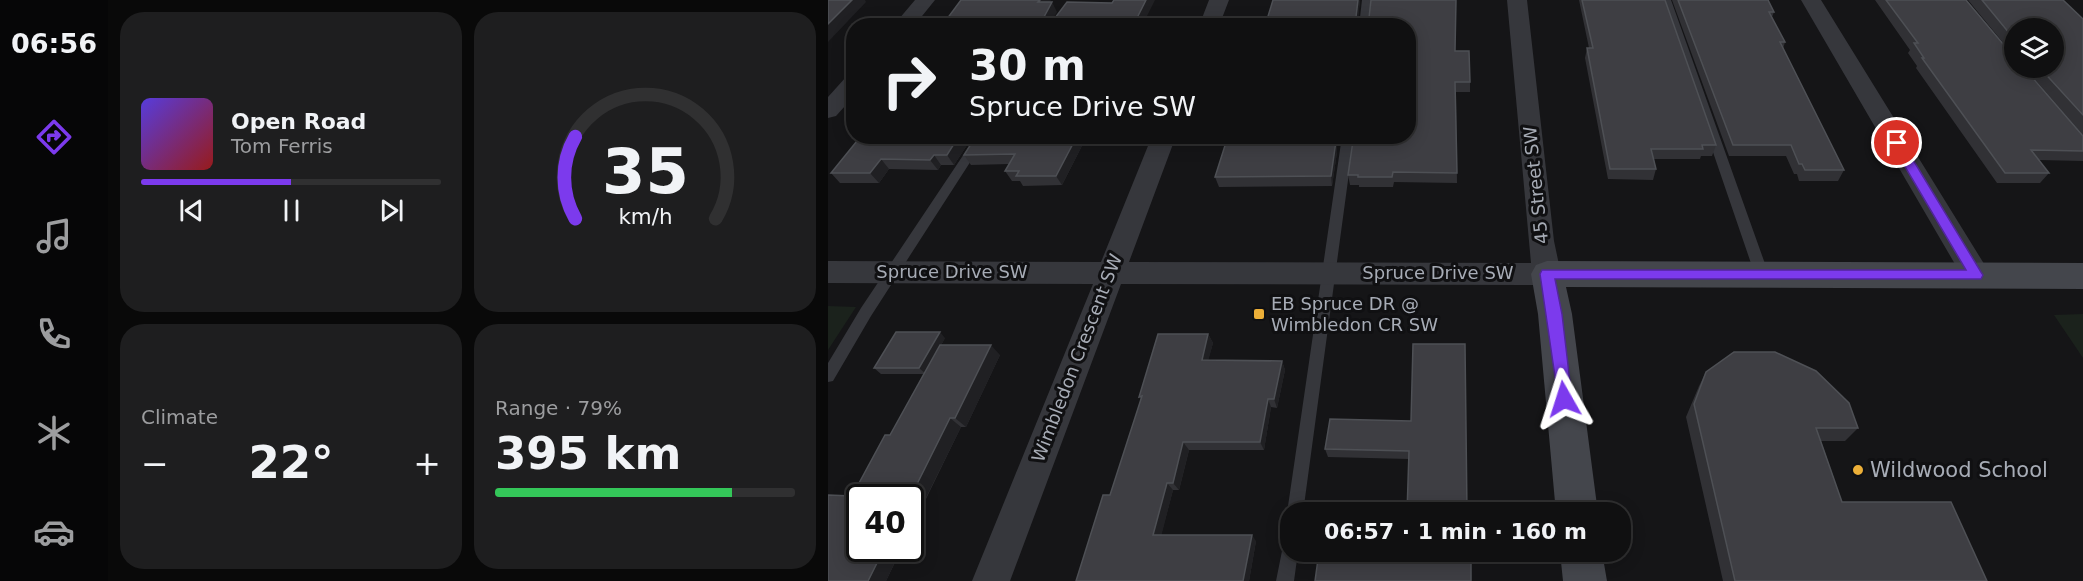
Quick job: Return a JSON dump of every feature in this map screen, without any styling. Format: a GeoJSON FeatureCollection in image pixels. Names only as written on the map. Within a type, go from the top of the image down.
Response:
{"type":"FeatureCollection","features":[{"type":"Feature","properties":{"kind":"street"},"geometry":{"type":"LineString","coordinates":[[910,18],[926,0]]}},
{"type":"Feature","properties":{"kind":"street"},"geometry":{"type":"LineString","coordinates":[[1212,18],[1220,0]]}},
{"type":"Feature","properties":{"kind":"street","name":"45 Street SW"},"geometry":{"type":"LineString","coordinates":[[1517,0],[1541,241],[1555,314],[1576,502]]}},
{"type":"Feature","properties":{"kind":"street"},"geometry":{"type":"LineString","coordinates":[[1811,0],[1976,275]]}},
{"type":"Feature","properties":{"kind":"street"},"geometry":{"type":"LineString","coordinates":[[828,111],[846,91]]}},
{"type":"Feature","properties":{"kind":"street","name":"Wimbledon Crescent SW"},"geometry":{"type":"LineString","coordinates":[[991,581],[1161,144]]}},
{"type":"Feature","properties":{"kind":"street","name":"Spruce Drive SW"},"geometry":{"type":"LineString","coordinates":[[828,272],[2083,276]]}},
{"type":"Feature","properties":{"kind":"street"},"geometry":{"type":"LineString","coordinates":[[1582,562],[1585,581]]}},
{"type":"Feature","properties":{"kind":"lane"},"geometry":{"type":"LineString","coordinates":[[1365,18],[1367,0]]}},
{"type":"Feature","properties":{"kind":"lane"},"geometry":{"type":"LineString","coordinates":[[1666,0],[1762,275]]}},
{"type":"Feature","properties":{"kind":"lane"},"geometry":{"type":"LineString","coordinates":[[828,376],[977,144]]}},
{"type":"Feature","properties":{"kind":"lane"},"geometry":{"type":"LineString","coordinates":[[1297,502],[1347,144]]}},
{"type":"Feature","properties":{"kind":"lane"},"geometry":{"type":"LineString","coordinates":[[1285,581],[1288,562]]}},
{"type":"Feature","properties":{"kind":"shaded area"},"geometry":{"type":"Polygon","coordinates":[[[828,306],[856,307],[828,350],[828,306]]]}},
{"type":"Feature","properties":{"kind":"shaded area"},"geometry":{"type":"Polygon","coordinates":[[[2083,314],[2083,358],[2054,315],[2083,314]]]}},
{"type":"Feature","properties":{"kind":"building"},"geometry":{"type":"Polygon","coordinates":[[[828,0],[852,0],[828,24],[828,0]]]}},
{"type":"Feature","properties":{"kind":"building"},"geometry":{"type":"Polygon","coordinates":[[[961,0],[1040,0],[1038,2],[1052,2],[1044,17],[1055,18],[948,18],[961,0]]]}},
{"type":"Feature","properties":{"kind":"building"},"geometry":{"type":"Polygon","coordinates":[[[1114,0],[1146,0],[1137,18],[1055,18],[1067,2],[1112,3],[1114,0]]]}},
{"type":"Feature","properties":{"kind":"building"},"geometry":{"type":"Polygon","coordinates":[[[1273,0],[1358,0],[1356,17],[1369,18],[1267,18],[1273,0]]]}},
{"type":"Feature","properties":{"kind":"building"},"geometry":{"type":"Polygon","coordinates":[[[1371,0],[1456,0],[1455,51],[1469,51],[1470,82],[1455,82],[1457,173],[1393,172],[1392,177],[1348,175],[1353,144],[1416,144],[1416,18],[1369,18],[1371,0]]]}},
{"type":"Feature","properties":{"kind":"building"},"geometry":{"type":"Polygon","coordinates":[[[1582,0],[1665,0],[1716,145],[1702,145],[1703,149],[1651,149],[1656,169],[1610,169],[1587,48],[1593,48],[1582,0]]]}},
{"type":"Feature","properties":{"kind":"building"},"geometry":{"type":"Polygon","coordinates":[[[1678,0],[1768,0],[1774,12],[1769,12],[1785,42],[1780,42],[1844,170],[1805,170],[1802,164],[1799,164],[1791,145],[1733,145],[1678,0]]]}},
{"type":"Feature","properties":{"kind":"building"},"geometry":{"type":"Polygon","coordinates":[[[1886,0],[1966,0],[2004,45],[2004,78],[2033,78],[2083,136],[2083,151],[2031,150],[2049,173],[2005,173],[1922,58],[1924,58],[1914,43],[1918,43],[1886,0]]]}},
{"type":"Feature","properties":{"kind":"building"},"geometry":{"type":"Polygon","coordinates":[[[1982,0],[2063,0],[2083,19],[2083,115],[2049,78],[2064,78],[2064,18],[2004,18],[2004,27],[1982,0]]]}},
{"type":"Feature","properties":{"kind":"building"},"geometry":{"type":"Polygon","coordinates":[[[855,144],[954,144],[947,155],[934,155],[930,160],[881,159],[870,173],[831,173],[855,144]]]}},
{"type":"Feature","properties":{"kind":"building"},"geometry":{"type":"Polygon","coordinates":[[[971,144],[1073,144],[1056,176],[1016,176],[1019,171],[1005,171],[1015,154],[964,155],[971,144]]]}},
{"type":"Feature","properties":{"kind":"building"},"geometry":{"type":"Polygon","coordinates":[[[1225,144],[1336,144],[1331,176],[1215,177],[1225,144]]]}},
{"type":"Feature","properties":{"kind":"building"},"geometry":{"type":"Polygon","coordinates":[[[896,332],[940,332],[919,368],[874,368],[896,332]]]}},
{"type":"Feature","properties":{"kind":"building"},"geometry":{"type":"Polygon","coordinates":[[[1158,334],[1208,334],[1202,360],[1282,361],[1274,399],[1268,399],[1260,442],[1183,442],[1173,483],[1167,483],[1153,535],[1252,535],[1243,581],[1076,581],[1103,495],[1110,495],[1142,396],[1139,397],[1158,334]]]}},
{"type":"Feature","properties":{"kind":"building"},"geometry":{"type":"Polygon","coordinates":[[[1413,344],[1465,344],[1467,502],[1407,502],[1409,451],[1325,449],[1330,419],[1411,421],[1413,344]]]}},
{"type":"Feature","properties":{"kind":"building"},"geometry":{"type":"Polygon","coordinates":[[[940,345],[991,345],[955,418],[950,418],[917,484],[858,484],[885,435],[890,435],[940,345]]]}},
{"type":"Feature","properties":{"kind":"building"},"geometry":{"type":"Polygon","coordinates":[[[1734,352],[1775,352],[1816,371],[1849,403],[1858,428],[1816,428],[1842,502],[1951,502],[1987,581],[1735,581],[1694,404],[1706,372],[1734,352]]]}},
{"type":"Feature","properties":{"kind":"building"},"geometry":{"type":"Polygon","coordinates":[[[828,495],[846,496],[846,562],[878,562],[868,581],[828,581],[828,495]]]}},
{"type":"Feature","properties":{"kind":"building"},"geometry":{"type":"Polygon","coordinates":[[[1318,562],[1471,562],[1471,581],[1315,581],[1318,562]]]}},
{"type":"Feature","properties":{"kind":"place","name":"EB Spruce DR @ Wimbledon CR SW"},"geometry":{"type":"Point","coordinates":[1259,314]}},
{"type":"Feature","properties":{"kind":"place","name":"Wildwood School"},"geometry":{"type":"Point","coordinates":[1858,470]}},
{"type":"Feature","properties":{"kind":"route"},"geometry":{"type":"LineString","coordinates":[[1564,399],[1555,314],[1547,274],[1976,275],[1897,143]]}}]}
